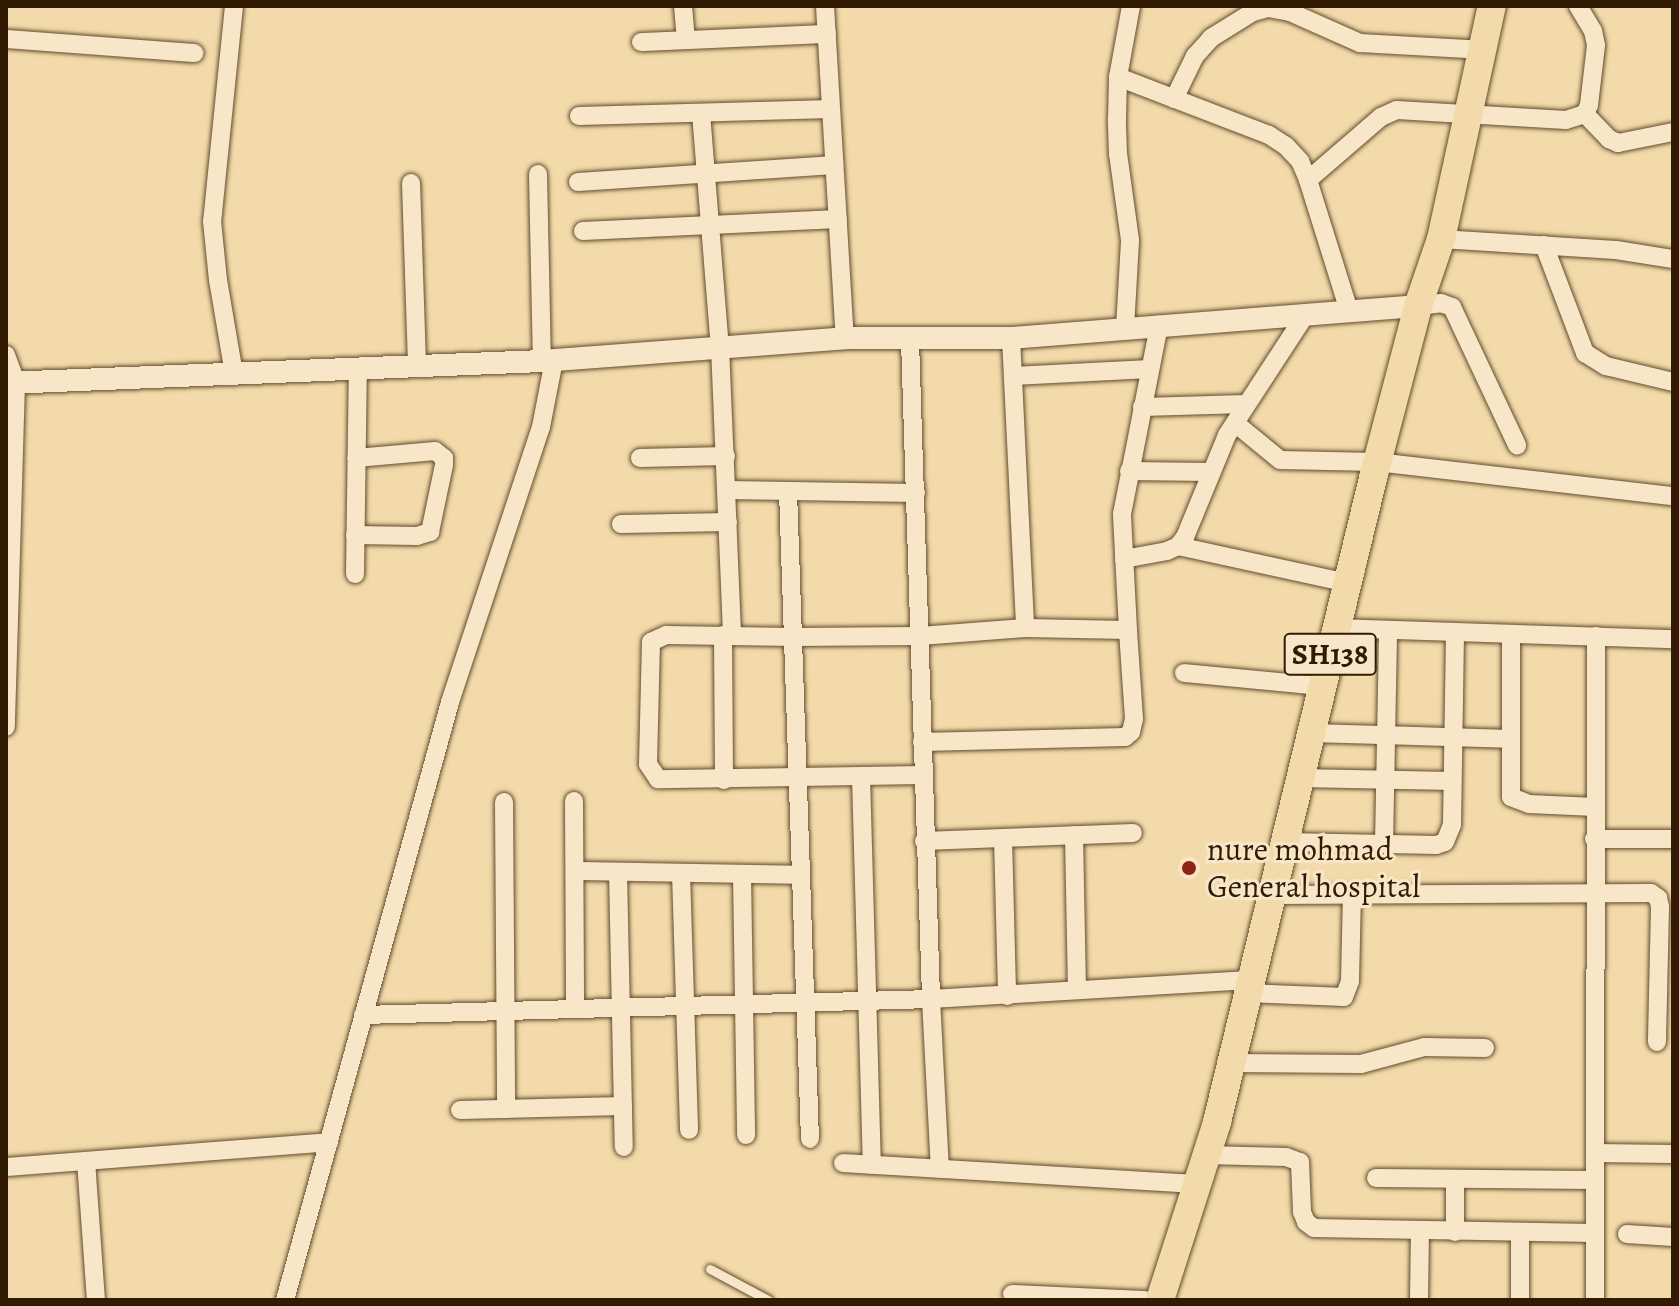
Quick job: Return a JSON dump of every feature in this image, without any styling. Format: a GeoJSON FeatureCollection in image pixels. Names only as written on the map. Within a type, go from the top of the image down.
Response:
{"type":"FeatureCollection","features":[{"type":"Feature","properties":{"kind":"main road","name":"SH138"},"geometry":{"type":"LineString","coordinates":[[1160,1300],[1230,1063],[1377,462],[1418,306],[1441,239],[1485,50],[1492,6]]}},
{"type":"Feature","properties":{"kind":"street"},"geometry":{"type":"LineString","coordinates":[[683,6],[686,40]]}},
{"type":"Feature","properties":{"kind":"street"},"geometry":{"type":"LineString","coordinates":[[825,6],[845,338]]}},
{"type":"Feature","properties":{"kind":"street"},"geometry":{"type":"LineString","coordinates":[[1125,328],[1130,240],[1118,154],[1118,77],[1131,6]]}},
{"type":"Feature","properties":{"kind":"street"},"geometry":{"type":"LineString","coordinates":[[1308,180],[1381,117],[1409,109],[1470,116],[1566,120],[1585,114],[1589,105],[1596,45],[1593,31],[1578,6]]}},
{"type":"Feature","properties":{"kind":"street"},"geometry":{"type":"LineString","coordinates":[[234,7],[212,221],[218,280],[234,374]]}},
{"type":"Feature","properties":{"kind":"street"},"geometry":{"type":"LineString","coordinates":[[1174,99],[1195,56],[1211,38],[1253,12],[1268,8],[1293,9],[1360,43],[1485,50]]}},
{"type":"Feature","properties":{"kind":"street"},"geometry":{"type":"LineString","coordinates":[[641,42],[827,34]]}},
{"type":"Feature","properties":{"kind":"street"},"geometry":{"type":"LineString","coordinates":[[6,39],[194,53]]}},
{"type":"Feature","properties":{"kind":"street"},"geometry":{"type":"LineString","coordinates":[[1118,77],[1269,135],[1286,146],[1300,161],[1308,180],[1349,311]]}},
{"type":"Feature","properties":{"kind":"street"},"geometry":{"type":"LineString","coordinates":[[579,116],[831,109]]}},
{"type":"Feature","properties":{"kind":"street"},"geometry":{"type":"LineString","coordinates":[[701,113],[726,456],[728,522],[724,780]]}},
{"type":"Feature","properties":{"kind":"street"},"geometry":{"type":"LineString","coordinates":[[1585,114],[1609,139],[1618,143],[1673,132]]}},
{"type":"Feature","properties":{"kind":"street"},"geometry":{"type":"LineString","coordinates":[[578,182],[834,165]]}},
{"type":"Feature","properties":{"kind":"street"},"geometry":{"type":"LineString","coordinates":[[285,1300],[450,702],[541,427],[548,361],[538,174]]}},
{"type":"Feature","properties":{"kind":"street"},"geometry":{"type":"LineString","coordinates":[[411,183],[417,366]]}},
{"type":"Feature","properties":{"kind":"street"},"geometry":{"type":"LineString","coordinates":[[583,231],[838,219]]}},
{"type":"Feature","properties":{"kind":"street"},"geometry":{"type":"LineString","coordinates":[[1441,239],[1651,253],[1673,259]]}},
{"type":"Feature","properties":{"kind":"street"},"geometry":{"type":"LineString","coordinates":[[1544,245],[1585,353],[1606,366],[1673,382]]}},
{"type":"Feature","properties":{"kind":"street"},"geometry":{"type":"LineString","coordinates":[[11,383],[548,361],[845,338],[1011,338],[1441,303],[1452,307],[1517,445]]}},
{"type":"Feature","properties":{"kind":"street"},"geometry":{"type":"LineString","coordinates":[[1178,546],[1185,537],[1235,423],[1306,314]]}},
{"type":"Feature","properties":{"kind":"street"},"geometry":{"type":"LineString","coordinates":[[922,742],[1125,737],[1131,732],[1134,719],[1122,514],[1159,325]]}},
{"type":"Feature","properties":{"kind":"street"},"geometry":{"type":"LineString","coordinates":[[1011,338],[1025,628]]}},
{"type":"Feature","properties":{"kind":"street"},"geometry":{"type":"LineString","coordinates":[[910,340],[924,841],[940,1169]]}},
{"type":"Feature","properties":{"kind":"street"},"geometry":{"type":"LineString","coordinates":[[6,355],[11,383],[6,727]]}},
{"type":"Feature","properties":{"kind":"street"},"geometry":{"type":"LineString","coordinates":[[355,574],[358,369]]}},
{"type":"Feature","properties":{"kind":"street"},"geometry":{"type":"LineString","coordinates":[[1013,376],[1150,369]]}},
{"type":"Feature","properties":{"kind":"street"},"geometry":{"type":"LineString","coordinates":[[1142,407],[1246,404]]}},
{"type":"Feature","properties":{"kind":"street"},"geometry":{"type":"LineString","coordinates":[[1235,423],[1280,460],[1377,462],[1673,496]]}},
{"type":"Feature","properties":{"kind":"street"},"geometry":{"type":"LineString","coordinates":[[355,535],[417,536],[430,532],[444,465],[444,458],[435,451],[356,458]]}},
{"type":"Feature","properties":{"kind":"street"},"geometry":{"type":"LineString","coordinates":[[640,458],[726,456]]}},
{"type":"Feature","properties":{"kind":"street"},"geometry":{"type":"LineString","coordinates":[[1129,471],[1211,472]]}},
{"type":"Feature","properties":{"kind":"street"},"geometry":{"type":"LineString","coordinates":[[727,490],[916,493]]}},
{"type":"Feature","properties":{"kind":"street"},"geometry":{"type":"LineString","coordinates":[[788,491],[810,1139]]}},
{"type":"Feature","properties":{"kind":"street"},"geometry":{"type":"LineString","coordinates":[[621,524],[728,522]]}},
{"type":"Feature","properties":{"kind":"street"},"geometry":{"type":"LineString","coordinates":[[1124,559],[1178,546],[1348,583]]}},
{"type":"Feature","properties":{"kind":"street"},"geometry":{"type":"LineString","coordinates":[[923,775],[666,782],[652,774],[648,764],[651,642],[666,635],[920,636],[1025,628],[1128,630]]}},
{"type":"Feature","properties":{"kind":"street"},"geometry":{"type":"LineString","coordinates":[[1337,628],[1673,639]]}},
{"type":"Feature","properties":{"kind":"street"},"geometry":{"type":"LineString","coordinates":[[1384,844],[1388,630]]}},
{"type":"Feature","properties":{"kind":"street"},"geometry":{"type":"LineString","coordinates":[[1284,842],[1436,845],[1445,842],[1452,825],[1455,634]]}},
{"type":"Feature","properties":{"kind":"street"},"geometry":{"type":"LineString","coordinates":[[1511,634],[1511,797],[1529,804],[1595,807]]}},
{"type":"Feature","properties":{"kind":"street"},"geometry":{"type":"LineString","coordinates":[[1595,1300],[1596,636]]}},
{"type":"Feature","properties":{"kind":"street"},"geometry":{"type":"LineString","coordinates":[[1184,673],[1322,686]]}},
{"type":"Feature","properties":{"kind":"street"},"geometry":{"type":"LineString","coordinates":[[1311,733],[1509,739]]}},
{"type":"Feature","properties":{"kind":"street"},"geometry":{"type":"LineString","coordinates":[[861,776],[872,1165]]}},
{"type":"Feature","properties":{"kind":"street"},"geometry":{"type":"LineString","coordinates":[[1299,778],[1452,781]]}},
{"type":"Feature","properties":{"kind":"street"},"geometry":{"type":"LineString","coordinates":[[574,801],[575,1009]]}},
{"type":"Feature","properties":{"kind":"street"},"geometry":{"type":"LineString","coordinates":[[504,802],[506,1109]]}},
{"type":"Feature","properties":{"kind":"street"},"geometry":{"type":"LineString","coordinates":[[924,841],[1133,833]]}},
{"type":"Feature","properties":{"kind":"street"},"geometry":{"type":"LineString","coordinates":[[1074,835],[1077,990]]}},
{"type":"Feature","properties":{"kind":"street"},"geometry":{"type":"LineString","coordinates":[[1003,838],[1007,996]]}},
{"type":"Feature","properties":{"kind":"street"},"geometry":{"type":"LineString","coordinates":[[1594,839],[1673,839]]}},
{"type":"Feature","properties":{"kind":"street"},"geometry":{"type":"LineString","coordinates":[[575,871],[801,875]]}},
{"type":"Feature","properties":{"kind":"street"},"geometry":{"type":"LineString","coordinates":[[618,872],[624,1147]]}},
{"type":"Feature","properties":{"kind":"street"},"geometry":{"type":"LineString","coordinates":[[681,873],[689,1130]]}},
{"type":"Feature","properties":{"kind":"street"},"geometry":{"type":"LineString","coordinates":[[742,874],[746,1135]]}},
{"type":"Feature","properties":{"kind":"street"},"geometry":{"type":"LineString","coordinates":[[1270,895],[1643,891],[1658,898],[1657,1042]]}},
{"type":"Feature","properties":{"kind":"street"},"geometry":{"type":"LineString","coordinates":[[363,1015],[931,999],[1077,990],[1248,987],[1344,997],[1350,981],[1352,894]]}},
{"type":"Feature","properties":{"kind":"street"},"geometry":{"type":"LineString","coordinates":[[1230,1063],[1361,1064],[1424,1047],[1485,1048]]}},
{"type":"Feature","properties":{"kind":"street"},"geometry":{"type":"LineString","coordinates":[[460,1110],[623,1106]]}},
{"type":"Feature","properties":{"kind":"street"},"geometry":{"type":"LineString","coordinates":[[6,1167],[329,1142]]}},
{"type":"Feature","properties":{"kind":"street"},"geometry":{"type":"LineString","coordinates":[[1595,1153],[1673,1154]]}},
{"type":"Feature","properties":{"kind":"street"},"geometry":{"type":"LineString","coordinates":[[1205,1155],[1286,1157],[1300,1162],[1302,1212],[1306,1222],[1314,1228],[1594,1233]]}},
{"type":"Feature","properties":{"kind":"street"},"geometry":{"type":"LineString","coordinates":[[86,1161],[96,1300]]}},
{"type":"Feature","properties":{"kind":"street"},"geometry":{"type":"LineString","coordinates":[[843,1163],[1195,1184]]}},
{"type":"Feature","properties":{"kind":"street"},"geometry":{"type":"LineString","coordinates":[[1376,1178],[1594,1180]]}},
{"type":"Feature","properties":{"kind":"street"},"geometry":{"type":"LineString","coordinates":[[1455,1179],[1455,1232]]}},
{"type":"Feature","properties":{"kind":"street"},"geometry":{"type":"LineString","coordinates":[[1419,1300],[1420,1231]]}},
{"type":"Feature","properties":{"kind":"street"},"geometry":{"type":"LineString","coordinates":[[1520,1232],[1520,1300]]}},
{"type":"Feature","properties":{"kind":"street"},"geometry":{"type":"LineString","coordinates":[[1627,1234],[1673,1237]]}},
{"type":"Feature","properties":{"kind":"street"},"geometry":{"type":"LineString","coordinates":[[1012,1294],[1145,1300]]}},
{"type":"Feature","properties":{"kind":"lane"},"geometry":{"type":"LineString","coordinates":[[710,1269],[768,1300]]}},
{"type":"Feature","properties":{"kind":"place","name":"nure mohmad General hospital"},"geometry":{"type":"Point","coordinates":[1189,868]}}]}
